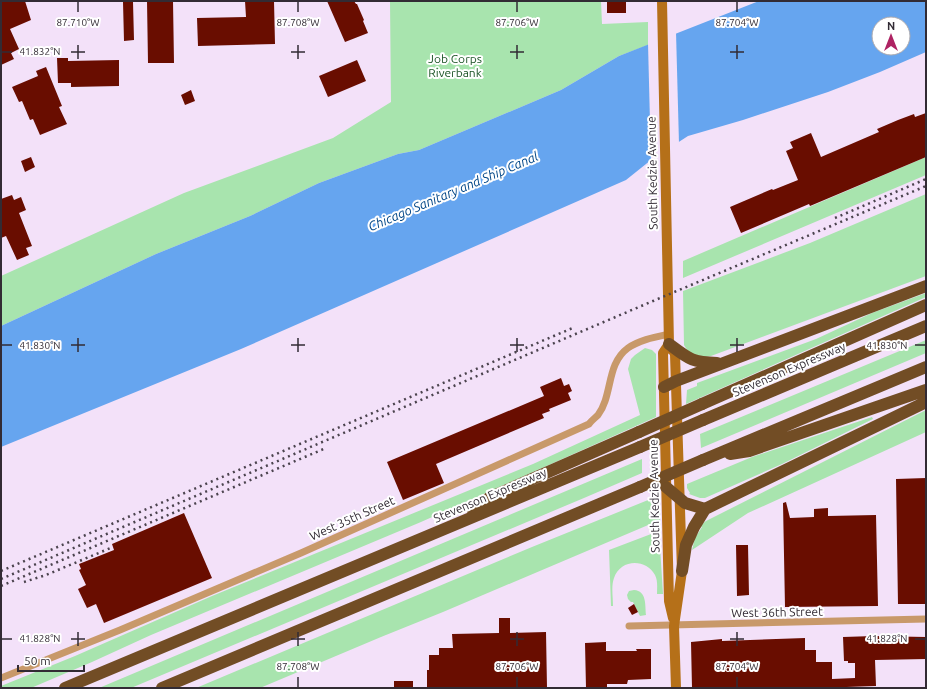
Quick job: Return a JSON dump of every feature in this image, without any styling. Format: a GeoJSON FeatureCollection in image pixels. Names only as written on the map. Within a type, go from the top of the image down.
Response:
{"type":"FeatureCollection","features":[{"type":"Feature","properties":{"kind":"highway"},"geometry":{"type":"LineString","coordinates":[[664,387],[720,364],[926,286]]}},
{"type":"Feature","properties":{"kind":"highway"},"geometry":{"type":"LineString","coordinates":[[468,519],[490,498],[926,305]]}},
{"type":"Feature","properties":{"kind":"highway","name":"Stevenson Expressway"},"geometry":{"type":"LineString","coordinates":[[65,688],[926,326]]}},
{"type":"Feature","properties":{"kind":"highway"},"geometry":{"type":"LineString","coordinates":[[669,339],[687,358],[700,362],[720,364]]}},
{"type":"Feature","properties":{"kind":"highway"},"geometry":{"type":"LineString","coordinates":[[162,688],[926,367]]}},
{"type":"Feature","properties":{"kind":"highway"},"geometry":{"type":"LineString","coordinates":[[708,458],[749,451],[926,390]]}},
{"type":"Feature","properties":{"kind":"highway"},"geometry":{"type":"LineString","coordinates":[[682,571],[686,545],[694,527],[705,509],[926,402]]}},
{"type":"Feature","properties":{"kind":"highway"},"geometry":{"type":"LineString","coordinates":[[666,487],[679,499],[686,503],[705,509]]}},
{"type":"Feature","properties":{"kind":"main road","name":"South Kedzie Avenue"},"geometry":{"type":"LineString","coordinates":[[662,1],[669,339],[675,354],[682,571],[674,626]]}},
{"type":"Feature","properties":{"kind":"main road","name":"South Kedzie Avenue"},"geometry":{"type":"LineString","coordinates":[[669,339],[663,353],[669,601],[674,626],[676,688]]}},
{"type":"Feature","properties":{"kind":"street","name":"West 35th Street"},"geometry":{"type":"LineString","coordinates":[[1,678],[113,633],[301,553],[588,424],[598,415],[603,405],[620,354],[628,347],[639,342],[669,339]]}},
{"type":"Feature","properties":{"kind":"street","name":"West 36th Street"},"geometry":{"type":"LineString","coordinates":[[629,626],[926,619]]}},
{"type":"Feature","properties":{"kind":"green space","name":"Job Corps Riverbank"},"geometry":{"type":"Polygon","coordinates":[[[390,1],[601,1],[602,24],[648,22],[648,45],[619,56],[561,90],[419,150],[398,154],[319,183],[250,216],[156,254],[1,326],[1,276],[184,193],[333,138],[391,102],[390,1]]]}},
{"type":"Feature","properties":{"kind":"green space"},"geometry":{"type":"Polygon","coordinates":[[[926,157],[926,175],[683,278],[683,261],[926,157]]]}},
{"type":"Feature","properties":{"kind":"green space"},"geometry":{"type":"Polygon","coordinates":[[[926,194],[926,276],[711,356],[705,357],[689,353],[684,345],[683,291],[810,243],[926,194]]]}},
{"type":"Feature","properties":{"kind":"green space"},"geometry":{"type":"Polygon","coordinates":[[[926,293],[926,297],[686,404],[687,390],[697,386],[697,383],[816,339],[872,313],[926,293]]]}},
{"type":"Feature","properties":{"kind":"green space"},"geometry":{"type":"Polygon","coordinates":[[[926,340],[926,353],[701,448],[700,434],[926,340]]]}},
{"type":"Feature","properties":{"kind":"green space"},"geometry":{"type":"Polygon","coordinates":[[[645,348],[652,350],[656,354],[656,417],[421,522],[151,635],[31,688],[1,688],[1,686],[75,656],[212,596],[533,464],[640,415],[628,369],[631,359],[645,348]]]}},
{"type":"Feature","properties":{"kind":"green space"},"geometry":{"type":"Polygon","coordinates":[[[926,410],[926,432],[748,513],[692,550],[695,538],[702,527],[700,526],[706,521],[926,410]]]}},
{"type":"Feature","properties":{"kind":"green space"},"geometry":{"type":"Polygon","coordinates":[[[872,417],[873,419],[782,464],[705,498],[700,498],[689,494],[687,484],[752,457],[872,417]]]}},
{"type":"Feature","properties":{"kind":"green space"},"geometry":{"type":"Polygon","coordinates":[[[642,459],[642,473],[584,498],[131,688],[99,688],[642,459]]]}},
{"type":"Feature","properties":{"kind":"green space"},"geometry":{"type":"Polygon","coordinates":[[[658,496],[660,520],[443,612],[260,688],[196,688],[532,547],[658,496]]]}},
{"type":"Feature","properties":{"kind":"green space"},"geometry":{"type":"Polygon","coordinates":[[[659,531],[663,594],[657,594],[657,580],[651,569],[640,563],[627,564],[617,572],[614,578],[612,588],[613,606],[611,606],[609,550],[659,531]]]}},
{"type":"Feature","properties":{"kind":"green space"},"geometry":{"type":"Polygon","coordinates":[[[634,590],[641,593],[643,596],[646,615],[640,616],[633,602],[628,599],[627,595],[629,591],[634,590]]]}},
{"type":"Feature","properties":{"kind":"water","name":"Chicago Sanitary and Ship Canal"},"geometry":{"type":"Polygon","coordinates":[[[759,1],[926,1],[926,52],[828,92],[743,120],[688,136],[651,160],[626,180],[241,349],[1,447],[1,326],[156,254],[250,216],[319,183],[398,154],[419,150],[561,90],[619,56],[759,1]]]}},
{"type":"Feature","properties":{"kind":"pier"},"geometry":{"type":"Polygon","coordinates":[[[676,32],[679,144],[651,162],[648,43],[676,32]]]}},
{"type":"Feature","properties":{"kind":"building"},"geometry":{"type":"Polygon","coordinates":[[[1,1],[25,1],[31,20],[10,29],[19,49],[11,53],[14,59],[1,65],[1,1]]]}},
{"type":"Feature","properties":{"kind":"building"},"geometry":{"type":"Polygon","coordinates":[[[147,1],[173,1],[174,63],[148,63],[147,1]]]}},
{"type":"Feature","properties":{"kind":"building"},"geometry":{"type":"Polygon","coordinates":[[[245,1],[274,1],[275,44],[198,46],[197,18],[246,17],[245,1]]]}},
{"type":"Feature","properties":{"kind":"building"},"geometry":{"type":"Polygon","coordinates":[[[327,1],[354,1],[357,4],[364,20],[363,21],[368,33],[345,42],[327,1]]]}},
{"type":"Feature","properties":{"kind":"building"},"geometry":{"type":"Polygon","coordinates":[[[607,1],[626,1],[626,13],[607,13],[607,1]]]}},
{"type":"Feature","properties":{"kind":"building"},"geometry":{"type":"Polygon","coordinates":[[[123,2],[133,2],[134,40],[124,41],[123,2]]]}},
{"type":"Feature","properties":{"kind":"building"},"geometry":{"type":"Polygon","coordinates":[[[57,58],[68,58],[68,61],[119,60],[119,86],[71,87],[71,83],[58,83],[57,58]]]}},
{"type":"Feature","properties":{"kind":"building"},"geometry":{"type":"Polygon","coordinates":[[[357,60],[366,81],[328,97],[319,76],[357,60]]]}},
{"type":"Feature","properties":{"kind":"building"},"geometry":{"type":"Polygon","coordinates":[[[46,67],[62,106],[59,107],[67,124],[40,135],[33,119],[30,120],[22,101],[19,102],[12,87],[38,76],[36,71],[46,67]]]}},
{"type":"Feature","properties":{"kind":"building"},"geometry":{"type":"Polygon","coordinates":[[[191,90],[195,101],[185,105],[181,95],[191,90]]]}},
{"type":"Feature","properties":{"kind":"building"},"geometry":{"type":"Polygon","coordinates":[[[926,113],[926,157],[810,206],[809,204],[741,233],[730,207],[772,189],[773,190],[798,180],[786,151],[793,148],[790,142],[811,133],[821,157],[879,132],[877,129],[898,120],[914,114],[915,117],[926,113]]]}},
{"type":"Feature","properties":{"kind":"building"},"geometry":{"type":"Polygon","coordinates":[[[31,157],[35,167],[25,172],[21,161],[31,157]]]}},
{"type":"Feature","properties":{"kind":"building"},"geometry":{"type":"Polygon","coordinates":[[[12,195],[14,200],[21,197],[26,210],[19,213],[32,246],[26,248],[29,255],[17,260],[6,236],[1,238],[1,199],[12,195]]]}},
{"type":"Feature","properties":{"kind":"building"},"geometry":{"type":"Polygon","coordinates":[[[561,378],[564,386],[569,384],[572,391],[568,393],[571,400],[549,409],[550,411],[542,414],[544,418],[436,464],[444,483],[403,500],[387,462],[544,396],[540,387],[561,378]]]}},
{"type":"Feature","properties":{"kind":"building"},"geometry":{"type":"Polygon","coordinates":[[[926,478],[926,604],[898,604],[896,479],[926,478]]]}},
{"type":"Feature","properties":{"kind":"building"},"geometry":{"type":"Polygon","coordinates":[[[786,502],[790,518],[814,517],[814,509],[828,508],[828,516],[876,515],[878,606],[785,607],[783,503],[786,502]]]}},
{"type":"Feature","properties":{"kind":"building"},"geometry":{"type":"Polygon","coordinates":[[[184,513],[212,578],[104,623],[96,604],[87,608],[78,589],[86,585],[79,570],[81,569],[79,564],[114,550],[112,544],[184,513]]]}},
{"type":"Feature","properties":{"kind":"building"},"geometry":{"type":"Polygon","coordinates":[[[736,545],[748,545],[749,595],[737,596],[736,545]]]}},
{"type":"Feature","properties":{"kind":"building"},"geometry":{"type":"Polygon","coordinates":[[[634,604],[638,612],[632,615],[628,608],[634,604]]]}},
{"type":"Feature","properties":{"kind":"building"},"geometry":{"type":"Polygon","coordinates":[[[499,618],[510,618],[510,633],[546,632],[547,688],[427,688],[429,655],[439,655],[439,648],[453,648],[452,634],[499,633],[499,618]]]}},
{"type":"Feature","properties":{"kind":"building"},"geometry":{"type":"Polygon","coordinates":[[[843,637],[926,637],[926,659],[875,660],[876,686],[817,688],[692,688],[691,642],[722,639],[722,641],[805,638],[805,650],[816,650],[816,662],[832,662],[832,679],[855,678],[855,663],[848,663],[848,661],[844,661],[843,637]]]}},
{"type":"Feature","properties":{"kind":"building"},"geometry":{"type":"Polygon","coordinates":[[[606,642],[606,651],[637,651],[636,649],[651,649],[651,679],[628,680],[627,684],[607,684],[607,688],[586,688],[585,643],[606,642]]]}},
{"type":"Feature","properties":{"kind":"building"},"geometry":{"type":"Polygon","coordinates":[[[394,681],[413,681],[413,688],[394,688],[394,681]]]}},
{"type":"Feature","properties":{"kind":"railway"},"geometry":{"type":"LineString","coordinates":[[835,218],[926,179]]}},
{"type":"Feature","properties":{"kind":"railway"},"geometry":{"type":"LineString","coordinates":[[1,579],[926,186]]}},
{"type":"Feature","properties":{"kind":"railway"},"geometry":{"type":"LineString","coordinates":[[1,571],[575,327]]}},
{"type":"Feature","properties":{"kind":"railway"},"geometry":{"type":"LineString","coordinates":[[1,586],[326,448]]}},
{"type":"Feature","properties":{"kind":"railway"},"geometry":{"type":"LineString","coordinates":[[24,582],[46,575],[113,547]]}}]}
